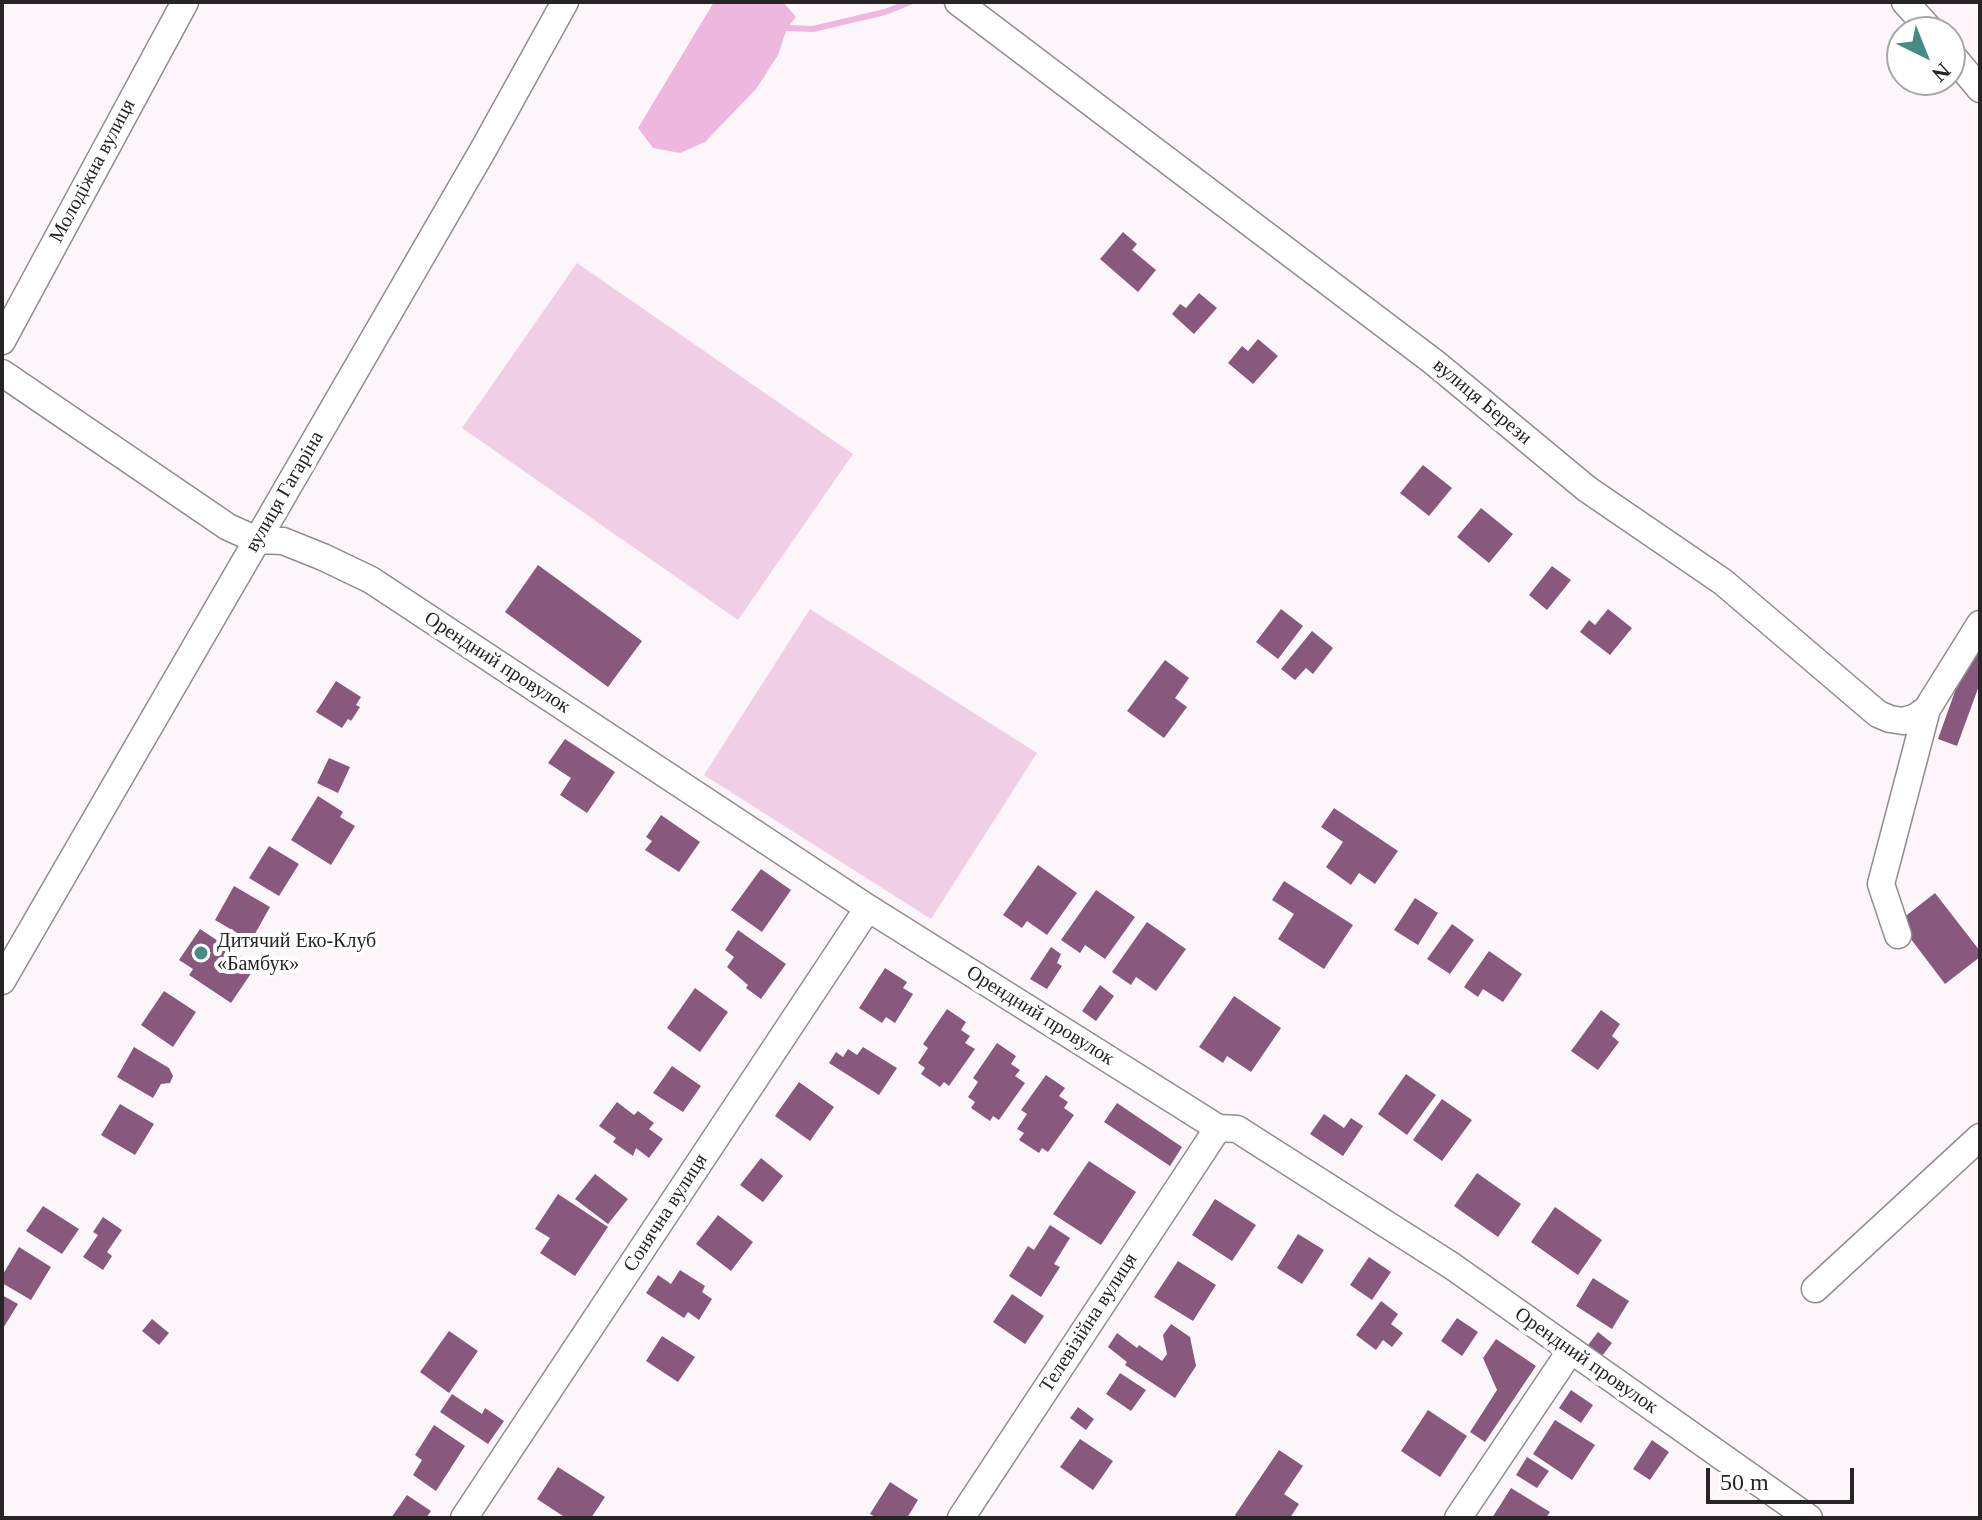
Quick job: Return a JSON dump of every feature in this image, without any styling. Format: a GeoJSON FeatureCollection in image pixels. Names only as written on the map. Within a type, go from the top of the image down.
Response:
{"type":"FeatureCollection","features":[{"type":"Feature","properties":{"kind":"street","name":"Молодіжна вулиця"},"geometry":{"type":"LineString","coordinates":[[2,341],[185,2]]}},
{"type":"Feature","properties":{"kind":"street","name":"вулиця Гагаріна"},"geometry":{"type":"LineString","coordinates":[[2,981],[565,2]]}},
{"type":"Feature","properties":{"kind":"street","name":"вулиця Берези"},"geometry":{"type":"LineString","coordinates":[[958,2],[1435,363],[1587,489],[1723,582],[1878,714],[1903,721],[1927,709]]}},
{"type":"Feature","properties":{"kind":"street"},"geometry":{"type":"LineString","coordinates":[[1966,72],[1980,89]]}},
{"type":"Feature","properties":{"kind":"street"},"geometry":{"type":"LineString","coordinates":[[2,373],[216,520],[257,540]]}},
{"type":"Feature","properties":{"kind":"street","name":"Орендний провулок"},"geometry":{"type":"LineString","coordinates":[[257,540],[283,541],[371,580],[868,908],[1218,1128],[1237,1129],[1452,1266],[1809,1518]]}},
{"type":"Feature","properties":{"kind":"street"},"geometry":{"type":"LineString","coordinates":[[1898,935],[1881,884],[1927,709],[1980,624]]}},
{"type":"Feature","properties":{"kind":"street","name":"Сонячна вулиця"},"geometry":{"type":"LineString","coordinates":[[464,1518],[868,908]]}},
{"type":"Feature","properties":{"kind":"street","name":"Телевізійна вулиця"},"geometry":{"type":"LineString","coordinates":[[961,1518],[1218,1128]]}},
{"type":"Feature","properties":{"kind":"street"},"geometry":{"type":"LineString","coordinates":[[1815,1289],[1980,1137]]}},
{"type":"Feature","properties":{"kind":"street"},"geometry":{"type":"LineString","coordinates":[[1458,1518],[1571,1350]]}},
{"type":"Feature","properties":{"kind":"shaded area"},"geometry":{"type":"Polygon","coordinates":[[[714,2],[783,2],[796,17],[787,28],[778,55],[756,89],[705,142],[680,153],[653,148],[638,128],[714,2]]]}},
{"type":"Feature","properties":{"kind":"shaded area"},"geometry":{"type":"Polygon","coordinates":[[[577,263],[853,454],[738,620],[462,428],[577,263]]]}},
{"type":"Feature","properties":{"kind":"shaded area"},"geometry":{"type":"Polygon","coordinates":[[[810,609],[1037,753],[931,919],[704,775],[810,609]]]}},
{"type":"Feature","properties":{"kind":"building"},"geometry":{"type":"Polygon","coordinates":[[[1123,232],[1137,244],[1132,250],[1156,270],[1138,292],[1100,259],[1123,232]]]}},
{"type":"Feature","properties":{"kind":"building"},"geometry":{"type":"Polygon","coordinates":[[[1199,293],[1217,308],[1194,334],[1172,314],[1180,304],[1186,308],[1199,293]]]}},
{"type":"Feature","properties":{"kind":"building"},"geometry":{"type":"Polygon","coordinates":[[[1258,339],[1278,356],[1253,384],[1228,363],[1242,346],[1248,351],[1258,339]]]}},
{"type":"Feature","properties":{"kind":"building"},"geometry":{"type":"Polygon","coordinates":[[[1423,465],[1452,488],[1429,516],[1400,493],[1423,465]]]}},
{"type":"Feature","properties":{"kind":"building"},"geometry":{"type":"Polygon","coordinates":[[[1481,508],[1513,534],[1489,563],[1457,537],[1481,508]]]}},
{"type":"Feature","properties":{"kind":"building"},"geometry":{"type":"Polygon","coordinates":[[[538,565],[642,641],[608,687],[505,612],[538,565]]]}},
{"type":"Feature","properties":{"kind":"building"},"geometry":{"type":"Polygon","coordinates":[[[1552,566],[1571,580],[1547,610],[1529,595],[1552,566]]]}},
{"type":"Feature","properties":{"kind":"building"},"geometry":{"type":"Polygon","coordinates":[[[1281,609],[1303,626],[1278,659],[1256,642],[1281,609]]]}},
{"type":"Feature","properties":{"kind":"building"},"geometry":{"type":"Polygon","coordinates":[[[1608,609],[1632,628],[1610,655],[1580,632],[1589,620],[1595,625],[1608,609]]]}},
{"type":"Feature","properties":{"kind":"building"},"geometry":{"type":"Polygon","coordinates":[[[1312,631],[1333,648],[1313,674],[1306,668],[1295,680],[1281,669],[1312,631]]]}},
{"type":"Feature","properties":{"kind":"building"},"geometry":{"type":"Polygon","coordinates":[[[1969,652],[1980,656],[1980,683],[1957,746],[1938,739],[1969,652]]]}},
{"type":"Feature","properties":{"kind":"building"},"geometry":{"type":"Polygon","coordinates":[[[1165,660],[1189,678],[1175,698],[1187,707],[1164,738],[1127,711],[1165,660]]]}},
{"type":"Feature","properties":{"kind":"building"},"geometry":{"type":"Polygon","coordinates":[[[336,681],[361,697],[356,705],[360,707],[342,728],[316,712],[336,681]]]}},
{"type":"Feature","properties":{"kind":"building"},"geometry":{"type":"Polygon","coordinates":[[[565,739],[615,772],[587,813],[560,795],[571,778],[548,763],[565,739]]]}},
{"type":"Feature","properties":{"kind":"building"},"geometry":{"type":"Polygon","coordinates":[[[329,758],[350,767],[338,793],[317,783],[329,758]]]}},
{"type":"Feature","properties":{"kind":"building"},"geometry":{"type":"Polygon","coordinates":[[[318,796],[343,812],[340,817],[355,826],[331,865],[291,840],[318,796]]]}},
{"type":"Feature","properties":{"kind":"building"},"geometry":{"type":"Polygon","coordinates":[[[1334,808],[1398,851],[1375,884],[1359,873],[1351,885],[1326,867],[1343,842],[1321,827],[1334,808]]]}},
{"type":"Feature","properties":{"kind":"building"},"geometry":{"type":"Polygon","coordinates":[[[661,815],[700,842],[679,872],[645,850],[652,841],[646,837],[661,815]]]}},
{"type":"Feature","properties":{"kind":"building"},"geometry":{"type":"Polygon","coordinates":[[[269,846],[299,864],[279,896],[249,878],[269,846]]]}},
{"type":"Feature","properties":{"kind":"building"},"geometry":{"type":"Polygon","coordinates":[[[1038,865],[1077,893],[1047,935],[1027,921],[1022,928],[1003,915],[1038,865]]]}},
{"type":"Feature","properties":{"kind":"building"},"geometry":{"type":"Polygon","coordinates":[[[761,869],[791,890],[762,932],[731,910],[761,869]]]}},
{"type":"Feature","properties":{"kind":"building"},"geometry":{"type":"Polygon","coordinates":[[[1284,881],[1353,925],[1324,969],[1278,939],[1294,914],[1272,900],[1284,881]]]}},
{"type":"Feature","properties":{"kind":"building"},"geometry":{"type":"Polygon","coordinates":[[[234,886],[270,907],[251,941],[215,920],[234,886]]]}},
{"type":"Feature","properties":{"kind":"building"},"geometry":{"type":"Polygon","coordinates":[[[1096,890],[1135,917],[1105,959],[1085,945],[1080,953],[1061,940],[1096,890]]]}},
{"type":"Feature","properties":{"kind":"building"},"geometry":{"type":"Polygon","coordinates":[[[1935,893],[1980,951],[1980,957],[1945,984],[1898,922],[1935,893]]]}},
{"type":"Feature","properties":{"kind":"building"},"geometry":{"type":"Polygon","coordinates":[[[1415,898],[1438,913],[1418,945],[1394,930],[1415,898]]]}},
{"type":"Feature","properties":{"kind":"building"},"geometry":{"type":"Polygon","coordinates":[[[1147,922],[1186,949],[1156,991],[1136,977],[1131,985],[1112,972],[1147,922]]]}},
{"type":"Feature","properties":{"kind":"building"},"geometry":{"type":"Polygon","coordinates":[[[1452,924],[1474,940],[1450,974],[1427,959],[1452,924]]]}},
{"type":"Feature","properties":{"kind":"building"},"geometry":{"type":"Polygon","coordinates":[[[200,929],[256,966],[231,1003],[189,975],[193,969],[179,960],[200,929]]]}},
{"type":"Feature","properties":{"kind":"building"},"geometry":{"type":"Polygon","coordinates":[[[738,930],[786,964],[761,999],[727,967],[734,957],[725,950],[738,930]]]}},
{"type":"Feature","properties":{"kind":"building"},"geometry":{"type":"Polygon","coordinates":[[[1051,947],[1061,954],[1057,963],[1062,966],[1047,989],[1030,979],[1051,947]]]}},
{"type":"Feature","properties":{"kind":"building"},"geometry":{"type":"Polygon","coordinates":[[[1489,951],[1522,974],[1503,1002],[1483,989],[1478,997],[1464,987],[1489,951]]]}},
{"type":"Feature","properties":{"kind":"building"},"geometry":{"type":"Polygon","coordinates":[[[885,968],[907,982],[903,988],[913,994],[895,1023],[886,1017],[882,1023],[859,1008],[885,968]]]}},
{"type":"Feature","properties":{"kind":"building"},"geometry":{"type":"Polygon","coordinates":[[[1100,985],[1114,996],[1096,1021],[1082,1011],[1100,985]]]}},
{"type":"Feature","properties":{"kind":"building"},"geometry":{"type":"Polygon","coordinates":[[[695,988],[728,1012],[700,1052],[667,1028],[695,988]]]}},
{"type":"Feature","properties":{"kind":"building"},"geometry":{"type":"Polygon","coordinates":[[[164,991],[196,1012],[173,1047],[141,1025],[164,991]]]}},
{"type":"Feature","properties":{"kind":"building"},"geometry":{"type":"Polygon","coordinates":[[[1234,996],[1281,1028],[1251,1072],[1227,1056],[1223,1063],[1199,1047],[1234,996]]]}},
{"type":"Feature","properties":{"kind":"building"},"geometry":{"type":"Polygon","coordinates":[[[947,1009],[966,1022],[961,1030],[970,1036],[965,1043],[975,1049],[949,1086],[944,1082],[940,1087],[921,1074],[925,1068],[918,1063],[928,1048],[923,1044],[947,1009]]]}},
{"type":"Feature","properties":{"kind":"building"},"geometry":{"type":"Polygon","coordinates":[[[1601,1010],[1620,1024],[1612,1036],[1619,1042],[1598,1070],[1571,1051],[1601,1010]]]}},
{"type":"Feature","properties":{"kind":"building"},"geometry":{"type":"Polygon","coordinates":[[[997,1043],[1016,1056],[1011,1064],[1020,1070],[1015,1076],[1025,1083],[999,1120],[993,1116],[990,1121],[971,1108],[975,1102],[968,1097],[978,1082],[973,1078],[997,1043]]]}},
{"type":"Feature","properties":{"kind":"building"},"geometry":{"type":"Polygon","coordinates":[[[134,1047],[169,1068],[173,1076],[170,1083],[161,1084],[153,1098],[117,1077],[134,1047]]]}},
{"type":"Feature","properties":{"kind":"building"},"geometry":{"type":"Polygon","coordinates":[[[863,1047],[897,1068],[879,1095],[829,1063],[836,1052],[843,1057],[848,1049],[857,1055],[863,1047]]]}},
{"type":"Feature","properties":{"kind":"building"},"geometry":{"type":"Polygon","coordinates":[[[672,1066],[701,1086],[683,1112],[653,1093],[672,1066]]]}},
{"type":"Feature","properties":{"kind":"building"},"geometry":{"type":"Polygon","coordinates":[[[1406,1074],[1436,1095],[1407,1135],[1378,1114],[1406,1074]]]}},
{"type":"Feature","properties":{"kind":"building"},"geometry":{"type":"Polygon","coordinates":[[[1046,1075],[1065,1088],[1059,1096],[1068,1102],[1064,1108],[1074,1115],[1048,1152],[1042,1148],[1039,1153],[1019,1140],[1024,1133],[1017,1129],[1027,1114],[1021,1110],[1046,1075]]]}},
{"type":"Feature","properties":{"kind":"building"},"geometry":{"type":"Polygon","coordinates":[[[799,1082],[834,1107],[810,1141],[775,1116],[799,1082]]]}},
{"type":"Feature","properties":{"kind":"building"},"geometry":{"type":"Polygon","coordinates":[[[1442,1099],[1472,1120],[1442,1161],[1413,1140],[1442,1099]]]}},
{"type":"Feature","properties":{"kind":"building"},"geometry":{"type":"Polygon","coordinates":[[[617,1102],[634,1115],[638,1111],[654,1123],[649,1129],[663,1139],[649,1158],[636,1148],[633,1156],[613,1142],[616,1138],[599,1126],[617,1102]]]}},
{"type":"Feature","properties":{"kind":"building"},"geometry":{"type":"Polygon","coordinates":[[[1117,1103],[1182,1147],[1170,1166],[1104,1122],[1117,1103]]]}},
{"type":"Feature","properties":{"kind":"building"},"geometry":{"type":"Polygon","coordinates":[[[120,1104],[154,1124],[135,1155],[101,1135],[120,1104]]]}},
{"type":"Feature","properties":{"kind":"building"},"geometry":{"type":"Polygon","coordinates":[[[1324,1114],[1344,1128],[1351,1118],[1363,1126],[1343,1156],[1310,1134],[1324,1114]]]}},
{"type":"Feature","properties":{"kind":"building"},"geometry":{"type":"Polygon","coordinates":[[[761,1158],[783,1176],[763,1202],[740,1185],[761,1158]]]}},
{"type":"Feature","properties":{"kind":"building"},"geometry":{"type":"Polygon","coordinates":[[[1089,1161],[1136,1192],[1101,1245],[1053,1214],[1089,1161]]]}},
{"type":"Feature","properties":{"kind":"building"},"geometry":{"type":"Polygon","coordinates":[[[1477,1173],[1521,1204],[1498,1237],[1454,1206],[1477,1173]]]}},
{"type":"Feature","properties":{"kind":"building"},"geometry":{"type":"Polygon","coordinates":[[[595,1174],[628,1199],[608,1224],[575,1199],[595,1174]]]}},
{"type":"Feature","properties":{"kind":"building"},"geometry":{"type":"Polygon","coordinates":[[[558,1194],[608,1227],[575,1276],[540,1253],[550,1238],[535,1229],[558,1194]]]}},
{"type":"Feature","properties":{"kind":"building"},"geometry":{"type":"Polygon","coordinates":[[[1215,1199],[1256,1225],[1232,1261],[1192,1235],[1215,1199]]]}},
{"type":"Feature","properties":{"kind":"building"},"geometry":{"type":"Polygon","coordinates":[[[43,1206],[79,1229],[62,1254],[26,1231],[43,1206]]]}},
{"type":"Feature","properties":{"kind":"building"},"geometry":{"type":"Polygon","coordinates":[[[1555,1207],[1602,1240],[1578,1275],[1531,1242],[1555,1207]]]}},
{"type":"Feature","properties":{"kind":"building"},"geometry":{"type":"Polygon","coordinates":[[[718,1215],[753,1242],[731,1271],[696,1244],[718,1215]]]}},
{"type":"Feature","properties":{"kind":"building"},"geometry":{"type":"Polygon","coordinates":[[[103,1217],[122,1230],[107,1252],[112,1256],[103,1270],[83,1257],[98,1235],[93,1232],[103,1217]]]}},
{"type":"Feature","properties":{"kind":"building"},"geometry":{"type":"Polygon","coordinates":[[[1050,1225],[1070,1238],[1054,1264],[1060,1267],[1041,1297],[1009,1276],[1028,1246],[1034,1250],[1050,1225]]]}},
{"type":"Feature","properties":{"kind":"building"},"geometry":{"type":"Polygon","coordinates":[[[1298,1234],[1324,1250],[1302,1284],[1277,1268],[1298,1234]]]}},
{"type":"Feature","properties":{"kind":"building"},"geometry":{"type":"Polygon","coordinates":[[[19,1247],[51,1267],[31,1300],[2,1283],[2,1276],[19,1247]]]}},
{"type":"Feature","properties":{"kind":"building"},"geometry":{"type":"Polygon","coordinates":[[[1369,1257],[1391,1272],[1372,1300],[1350,1285],[1369,1257]]]}},
{"type":"Feature","properties":{"kind":"building"},"geometry":{"type":"Polygon","coordinates":[[[1178,1261],[1216,1285],[1193,1321],[1154,1297],[1178,1261]]]}},
{"type":"Feature","properties":{"kind":"building"},"geometry":{"type":"Polygon","coordinates":[[[680,1270],[705,1286],[702,1292],[712,1299],[699,1320],[688,1312],[684,1318],[646,1293],[658,1275],[671,1284],[680,1270]]]}},
{"type":"Feature","properties":{"kind":"building"},"geometry":{"type":"Polygon","coordinates":[[[1593,1278],[1629,1301],[1612,1329],[1576,1306],[1593,1278]]]}},
{"type":"Feature","properties":{"kind":"building"},"geometry":{"type":"Polygon","coordinates":[[[1012,1294],[1044,1316],[1025,1344],[993,1322],[1012,1294]]]}},
{"type":"Feature","properties":{"kind":"building"},"geometry":{"type":"Polygon","coordinates":[[[2,1295],[18,1304],[2,1330],[2,1295]]]}},
{"type":"Feature","properties":{"kind":"building"},"geometry":{"type":"Polygon","coordinates":[[[1381,1301],[1398,1314],[1391,1324],[1403,1333],[1392,1347],[1383,1340],[1376,1350],[1356,1335],[1381,1301]]]}},
{"type":"Feature","properties":{"kind":"building"},"geometry":{"type":"Polygon","coordinates":[[[1457,1318],[1478,1332],[1462,1356],[1441,1341],[1457,1318]]]}},
{"type":"Feature","properties":{"kind":"building"},"geometry":{"type":"Polygon","coordinates":[[[152,1319],[169,1333],[159,1345],[142,1331],[152,1319]]]}},
{"type":"Feature","properties":{"kind":"building"},"geometry":{"type":"Polygon","coordinates":[[[1171,1324],[1190,1337],[1196,1366],[1175,1398],[1125,1365],[1127,1362],[1108,1347],[1117,1333],[1162,1361],[1167,1354],[1163,1335],[1171,1324]]]}},
{"type":"Feature","properties":{"kind":"building"},"geometry":{"type":"Polygon","coordinates":[[[449,1331],[478,1351],[449,1393],[420,1372],[449,1331]]]}},
{"type":"Feature","properties":{"kind":"building"},"geometry":{"type":"Polygon","coordinates":[[[1598,1332],[1612,1343],[1599,1360],[1585,1349],[1598,1332]]]}},
{"type":"Feature","properties":{"kind":"building"},"geometry":{"type":"Polygon","coordinates":[[[662,1336],[695,1357],[678,1382],[646,1361],[662,1336]]]}},
{"type":"Feature","properties":{"kind":"building"},"geometry":{"type":"Polygon","coordinates":[[[1496,1339],[1536,1366],[1485,1442],[1470,1432],[1497,1390],[1483,1358],[1496,1339]]]}},
{"type":"Feature","properties":{"kind":"building"},"geometry":{"type":"Polygon","coordinates":[[[1120,1373],[1146,1390],[1131,1411],[1106,1394],[1120,1373]]]}},
{"type":"Feature","properties":{"kind":"building"},"geometry":{"type":"Polygon","coordinates":[[[1571,1390],[1593,1405],[1581,1423],[1559,1408],[1571,1390]]]}},
{"type":"Feature","properties":{"kind":"building"},"geometry":{"type":"Polygon","coordinates":[[[452,1394],[482,1414],[485,1408],[504,1421],[488,1444],[440,1412],[452,1394]]]}},
{"type":"Feature","properties":{"kind":"building"},"geometry":{"type":"Polygon","coordinates":[[[1078,1407],[1094,1419],[1086,1430],[1070,1418],[1078,1407]]]}},
{"type":"Feature","properties":{"kind":"building"},"geometry":{"type":"Polygon","coordinates":[[[1428,1410],[1467,1436],[1440,1477],[1401,1451],[1428,1410]]]}},
{"type":"Feature","properties":{"kind":"building"},"geometry":{"type":"Polygon","coordinates":[[[1555,1420],[1595,1445],[1572,1480],[1533,1454],[1555,1420]]]}},
{"type":"Feature","properties":{"kind":"building"},"geometry":{"type":"Polygon","coordinates":[[[434,1425],[465,1446],[436,1491],[413,1475],[422,1460],[415,1455],[434,1425]]]}},
{"type":"Feature","properties":{"kind":"building"},"geometry":{"type":"Polygon","coordinates":[[[1080,1439],[1113,1461],[1093,1490],[1060,1467],[1080,1439]]]}},
{"type":"Feature","properties":{"kind":"building"},"geometry":{"type":"Polygon","coordinates":[[[1652,1440],[1669,1452],[1650,1480],[1633,1469],[1652,1440]]]}},
{"type":"Feature","properties":{"kind":"building"},"geometry":{"type":"Polygon","coordinates":[[[1279,1450],[1303,1466],[1284,1494],[1299,1504],[1290,1518],[1237,1518],[1235,1515],[1279,1450]]]}},
{"type":"Feature","properties":{"kind":"building"},"geometry":{"type":"Polygon","coordinates":[[[1527,1457],[1549,1471],[1537,1488],[1516,1475],[1527,1457]]]}},
{"type":"Feature","properties":{"kind":"building"},"geometry":{"type":"Polygon","coordinates":[[[558,1467],[605,1497],[591,1518],[566,1518],[537,1499],[558,1467]]]}},
{"type":"Feature","properties":{"kind":"building"},"geometry":{"type":"Polygon","coordinates":[[[890,1482],[918,1500],[907,1518],[877,1518],[870,1514],[890,1482]]]}},
{"type":"Feature","properties":{"kind":"building"},"geometry":{"type":"Polygon","coordinates":[[[1511,1488],[1550,1512],[1546,1518],[1492,1518],[1511,1488]]]}},
{"type":"Feature","properties":{"kind":"building"},"geometry":{"type":"Polygon","coordinates":[[[407,1495],[431,1511],[426,1518],[391,1518],[407,1495]]]}},
{"type":"Feature","properties":{"kind":"waterway"},"geometry":{"type":"LineString","coordinates":[[787,28],[813,29],[885,12],[910,2]]}},
{"type":"Feature","properties":{"kind":"place","name":"Дитячий Еко-Клуб «Бамбук»"},"geometry":{"type":"Point","coordinates":[201,953]}}]}
